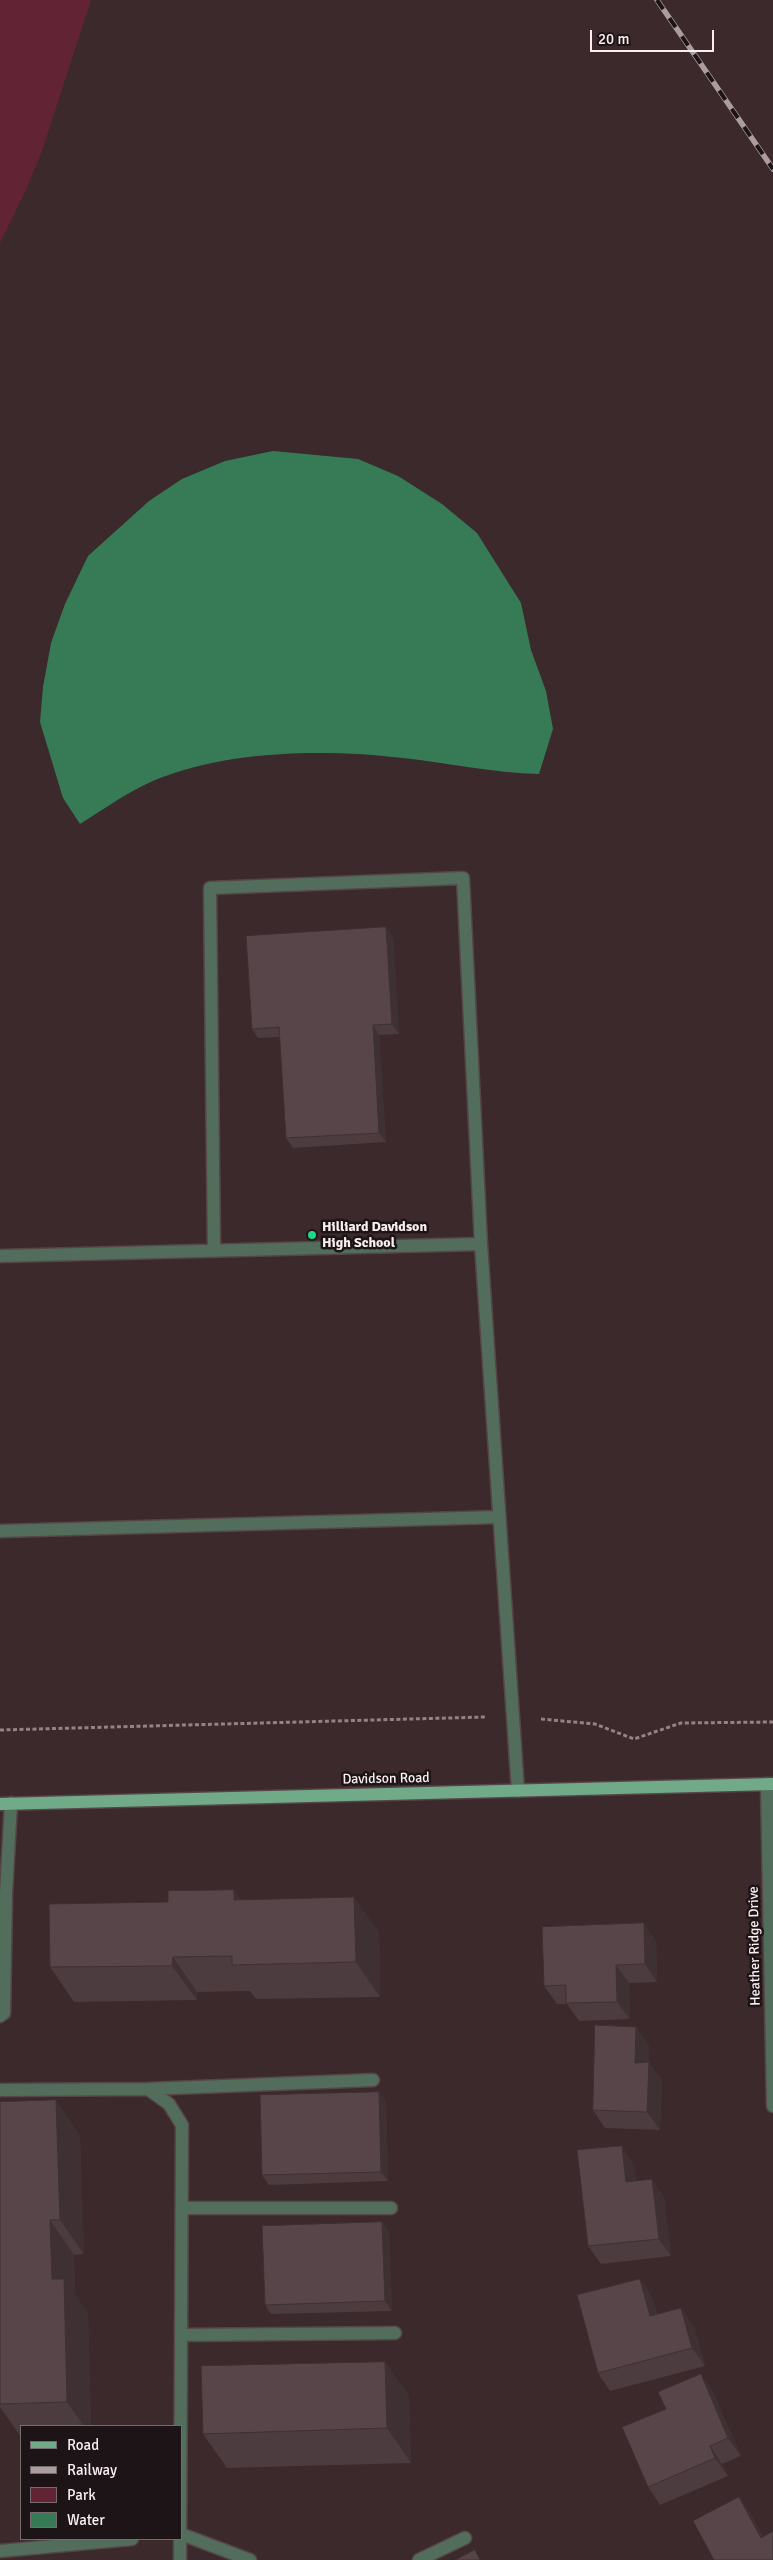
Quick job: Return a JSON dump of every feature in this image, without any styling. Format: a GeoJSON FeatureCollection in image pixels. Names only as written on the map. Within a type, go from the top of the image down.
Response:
{"type":"FeatureCollection","features":[{"type":"Feature","properties":{"kind":"main road","name":"Davidson Road"},"geometry":{"type":"LineString","coordinates":[[6,1803],[770,1784]]}},
{"type":"Feature","properties":{"kind":"street"},"geometry":{"type":"LineString","coordinates":[[214,1251],[210,888],[463,878],[482,1244],[518,1791]]}},
{"type":"Feature","properties":{"kind":"street"},"geometry":{"type":"LineString","coordinates":[[0,1256],[482,1244]]}},
{"type":"Feature","properties":{"kind":"street"},"geometry":{"type":"LineString","coordinates":[[0,1531],[499,1517]]}},
{"type":"Feature","properties":{"kind":"street","name":"Heather Ridge Drive"},"geometry":{"type":"LineString","coordinates":[[770,1784],[773,2106]]}},
{"type":"Feature","properties":{"kind":"street"},"geometry":{"type":"LineString","coordinates":[[0,2016],[4,2013],[6,1803]]}},
{"type":"Feature","properties":{"kind":"street"},"geometry":{"type":"LineString","coordinates":[[0,2090],[148,2089],[373,2080]]}},
{"type":"Feature","properties":{"kind":"street"},"geometry":{"type":"LineString","coordinates":[[148,2089],[169,2104],[182,2125],[182,2534],[250,2560]]}},
{"type":"Feature","properties":{"kind":"street"},"geometry":{"type":"LineString","coordinates":[[182,2208],[391,2208]]}},
{"type":"Feature","properties":{"kind":"street"},"geometry":{"type":"LineString","coordinates":[[182,2336],[395,2333]]}},
{"type":"Feature","properties":{"kind":"street"},"geometry":{"type":"LineString","coordinates":[[419,2560],[465,2538]]}},
{"type":"Feature","properties":{"kind":"street"},"geometry":{"type":"LineString","coordinates":[[0,2551],[121,2540]]}},
{"type":"Feature","properties":{"kind":"street"},"geometry":{"type":"LineString","coordinates":[[180,2560],[182,2540]]}},
{"type":"Feature","properties":{"kind":"path"},"geometry":{"type":"LineString","coordinates":[[0,1730],[512,1717],[595,1724],[634,1739],[681,1723],[773,1722]]}},
{"type":"Feature","properties":{"kind":"green space"},"geometry":{"type":"Polygon","coordinates":[[[0,0],[91,0],[42,151],[26,190],[0,243],[0,0]]]}},
{"type":"Feature","properties":{"kind":"water"},"geometry":{"type":"Polygon","coordinates":[[[273,451],[358,459],[398,476],[442,504],[477,533],[521,603],[531,650],[546,691],[553,729],[539,774],[505,772],[420,760],[342,753],[278,754],[245,757],[183,770],[145,784],[80,824],[63,798],[40,722],[43,687],[51,643],[65,604],[88,556],[149,501],[182,479],[225,461],[273,451]]]}},
{"type":"Feature","properties":{"kind":"building"},"geometry":{"type":"Polygon","coordinates":[[[386,927],[392,1024],[373,1025],[379,1133],[286,1138],[279,1027],[252,1029],[246,936],[386,927]]]}},
{"type":"Feature","properties":{"kind":"building"},"geometry":{"type":"Polygon","coordinates":[[[234,1890],[234,1900],[354,1897],[356,1962],[232,1965],[232,1956],[173,1957],[172,1966],[50,1967],[49,1904],[168,1902],[168,1891],[234,1890]]]}},
{"type":"Feature","properties":{"kind":"building"},"geometry":{"type":"Polygon","coordinates":[[[644,1923],[645,1964],[616,1965],[617,2002],[566,2003],[566,1985],[544,1986],[542,1927],[644,1923]]]}},
{"type":"Feature","properties":{"kind":"building"},"geometry":{"type":"Polygon","coordinates":[[[595,2025],[636,2027],[635,2063],[649,2062],[647,2112],[593,2110],[595,2025]]]}},
{"type":"Feature","properties":{"kind":"building"},"geometry":{"type":"Polygon","coordinates":[[[379,2092],[381,2172],[262,2175],[260,2095],[379,2092]]]}},
{"type":"Feature","properties":{"kind":"building"},"geometry":{"type":"Polygon","coordinates":[[[56,2100],[60,2220],[50,2220],[52,2279],[64,2279],[67,2402],[0,2404],[0,2102],[56,2100]]]}},
{"type":"Feature","properties":{"kind":"building"},"geometry":{"type":"Polygon","coordinates":[[[622,2146],[626,2182],[652,2179],[659,2239],[588,2246],[577,2150],[622,2146]]]}},
{"type":"Feature","properties":{"kind":"building"},"geometry":{"type":"Polygon","coordinates":[[[382,2222],[385,2301],[265,2305],[262,2226],[382,2222]]]}},
{"type":"Feature","properties":{"kind":"building"},"geometry":{"type":"Polygon","coordinates":[[[640,2279],[650,2316],[681,2308],[692,2348],[598,2373],[577,2295],[640,2279]]]}},
{"type":"Feature","properties":{"kind":"building"},"geometry":{"type":"Polygon","coordinates":[[[385,2362],[387,2428],[203,2434],[201,2366],[385,2362]]]}},
{"type":"Feature","properties":{"kind":"building"},"geometry":{"type":"Polygon","coordinates":[[[701,2374],[728,2438],[710,2446],[715,2458],[648,2487],[622,2427],[666,2409],[658,2392],[701,2374]]]}},
{"type":"Feature","properties":{"kind":"building"},"geometry":{"type":"Polygon","coordinates":[[[739,2497],[761,2538],[773,2531],[773,2560],[714,2560],[693,2521],[739,2497]]]}},
{"type":"Feature","properties":{"kind":"building"},"geometry":{"type":"Polygon","coordinates":[[[475,2550],[480,2560],[455,2560],[475,2550]]]}},
{"type":"Feature","properties":{"kind":"railway"},"geometry":{"type":"LineString","coordinates":[[657,0],[773,169]]}},
{"type":"Feature","properties":{"kind":"place","name":"Hilliard Davidson High School"},"geometry":{"type":"Point","coordinates":[312,1235]}}]}
